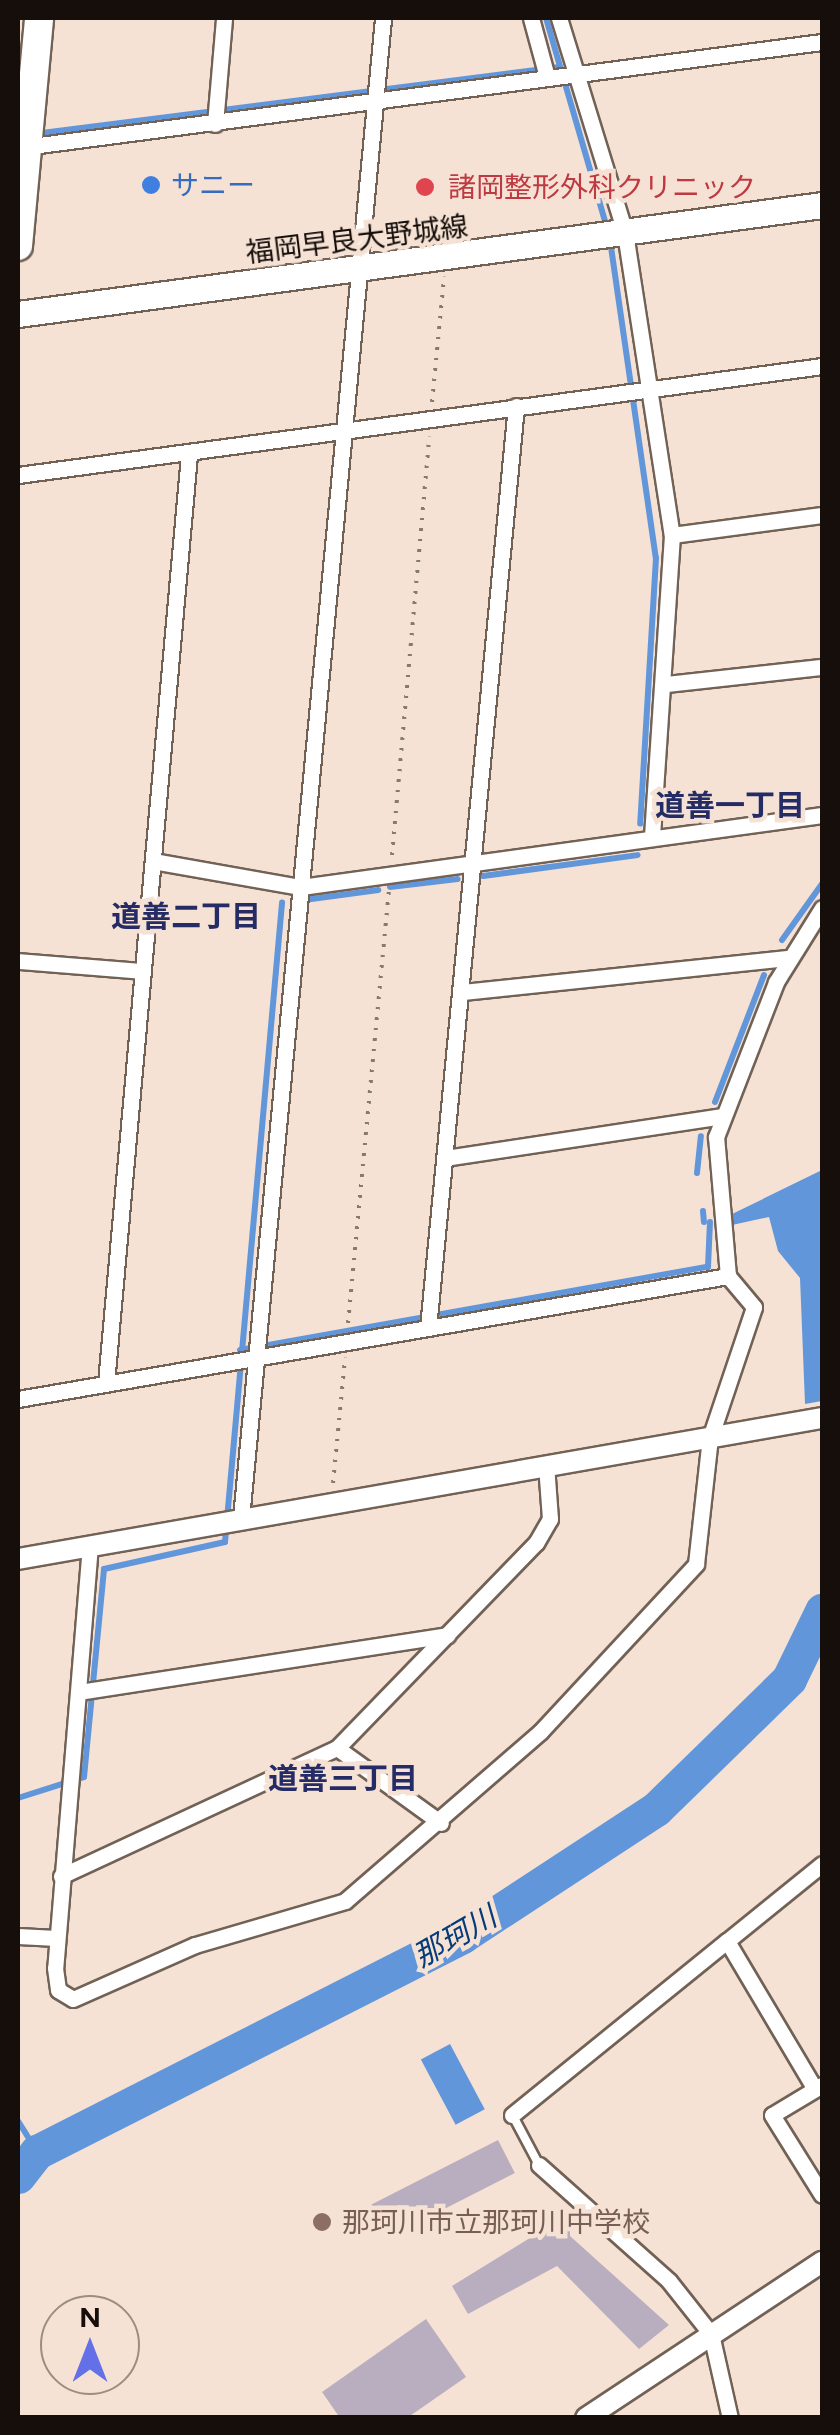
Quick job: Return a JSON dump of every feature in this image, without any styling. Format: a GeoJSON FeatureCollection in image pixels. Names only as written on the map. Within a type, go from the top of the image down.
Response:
{"type":"FeatureCollection","features":[{"type":"Feature","properties":{"kind":"highway"},"geometry":{"type":"LineString","coordinates":[[18,246],[22,147],[39,18]]}},
{"type":"Feature","properties":{"kind":"main road","name":"福岡早良大野城線"},"geometry":{"type":"LineString","coordinates":[[18,314],[822,205]]}},
{"type":"Feature","properties":{"kind":"street"},"geometry":{"type":"LineString","coordinates":[[215,124],[224,18]]}},
{"type":"Feature","properties":{"kind":"street"},"geometry":{"type":"LineString","coordinates":[[241,1518],[340,436],[384,18]]}},
{"type":"Feature","properties":{"kind":"street"},"geometry":{"type":"LineString","coordinates":[[530,18],[548,77]]}},
{"type":"Feature","properties":{"kind":"street"},"geometry":{"type":"LineString","coordinates":[[559,18],[625,233],[646,389],[672,535],[667,684],[652,836]]}},
{"type":"Feature","properties":{"kind":"street"},"geometry":{"type":"LineString","coordinates":[[22,147],[375,105],[548,77],[822,42]]}},
{"type":"Feature","properties":{"kind":"street"},"geometry":{"type":"LineString","coordinates":[[18,475],[430,424],[516,406],[822,366]]}},
{"type":"Feature","properties":{"kind":"street"},"geometry":{"type":"LineString","coordinates":[[428,1328],[516,406]]}},
{"type":"Feature","properties":{"kind":"street"},"geometry":{"type":"LineString","coordinates":[[106,1383],[188,455]]}},
{"type":"Feature","properties":{"kind":"street"},"geometry":{"type":"LineString","coordinates":[[672,535],[822,515]]}},
{"type":"Feature","properties":{"kind":"street"},"geometry":{"type":"LineString","coordinates":[[667,684],[822,667]]}},
{"type":"Feature","properties":{"kind":"street"},"geometry":{"type":"LineString","coordinates":[[153,861],[301,887],[822,815]]}},
{"type":"Feature","properties":{"kind":"street"},"geometry":{"type":"LineString","coordinates":[[90,1545],[56,1938],[58,1990],[73,1999],[195,1945],[345,1900],[441,1822],[627,1644],[696,1564],[716,1436],[754,1307],[728,1276],[712,1171],[722,1116],[789,958],[822,908]]}},
{"type":"Feature","properties":{"kind":"street"},"geometry":{"type":"LineString","coordinates":[[463,992],[789,958]]}},
{"type":"Feature","properties":{"kind":"street"},"geometry":{"type":"LineString","coordinates":[[18,962],[143,971]]}},
{"type":"Feature","properties":{"kind":"street"},"geometry":{"type":"LineString","coordinates":[[445,1158],[722,1116]]}},
{"type":"Feature","properties":{"kind":"street"},"geometry":{"type":"LineString","coordinates":[[18,1400],[728,1276]]}},
{"type":"Feature","properties":{"kind":"street"},"geometry":{"type":"LineString","coordinates":[[18,1559],[822,1418]]}},
{"type":"Feature","properties":{"kind":"street"},"geometry":{"type":"LineString","coordinates":[[60,1876],[337,1748],[448,1635],[550,1519],[546,1464]]}},
{"type":"Feature","properties":{"kind":"street"},"geometry":{"type":"LineString","coordinates":[[79,1692],[448,1635]]}},
{"type":"Feature","properties":{"kind":"street"},"geometry":{"type":"LineString","coordinates":[[337,1748],[441,1822]]}},
{"type":"Feature","properties":{"kind":"street"},"geometry":{"type":"LineString","coordinates":[[512,2115],[822,1864]]}},
{"type":"Feature","properties":{"kind":"street"},"geometry":{"type":"LineString","coordinates":[[18,1936],[56,1938]]}},
{"type":"Feature","properties":{"kind":"street"},"geometry":{"type":"LineString","coordinates":[[727,1941],[818,2087],[772,2114],[822,2195]]}},
{"type":"Feature","properties":{"kind":"street"},"geometry":{"type":"LineString","coordinates":[[538,2165],[669,2281],[711,2334],[730,2418]]}},
{"type":"Feature","properties":{"kind":"street"},"geometry":{"type":"LineString","coordinates":[[586,2418],[822,2262]]}},
{"type":"Feature","properties":{"kind":"lane"},"geometry":{"type":"LineString","coordinates":[[512,2115],[538,2165]]}},
{"type":"Feature","properties":{"kind":"path"},"geometry":{"type":"LineString","coordinates":[[331,1502],[446,257]]}},
{"type":"Feature","properties":{"kind":"water"},"geometry":{"type":"Polygon","coordinates":[[[822,1170],[822,1401],[805,1404],[800,1278],[778,1251],[769,1217],[732,1225],[728,1216],[822,1170]]]}},
{"type":"Feature","properties":{"kind":"water"},"geometry":{"type":"Polygon","coordinates":[[[450,2044],[485,2109],[456,2125],[421,2059],[450,2044]]]}},
{"type":"Feature","properties":{"kind":"building"},"geometry":{"type":"Polygon","coordinates":[[[498,2140],[515,2173],[388,2237],[371,2204],[498,2140]]]}},
{"type":"Feature","properties":{"kind":"building"},"geometry":{"type":"Polygon","coordinates":[[[538,2222],[570,2222],[570,2236],[669,2325],[639,2349],[557,2266],[468,2314],[452,2286],[538,2233],[538,2222]]]}},
{"type":"Feature","properties":{"kind":"building"},"geometry":{"type":"Polygon","coordinates":[[[426,2319],[466,2377],[407,2418],[340,2418],[322,2392],[426,2319]]]}},
{"type":"Feature","properties":{"kind":"waterway"},"geometry":{"type":"LineString","coordinates":[[546,18],[607,228]]}},
{"type":"Feature","properties":{"kind":"waterway"},"geometry":{"type":"LineString","coordinates":[[34,134],[560,67]]}},
{"type":"Feature","properties":{"kind":"waterway"},"geometry":{"type":"LineString","coordinates":[[610,240],[656,558],[640,824]]}},
{"type":"Feature","properties":{"kind":"waterway"},"geometry":{"type":"LineString","coordinates":[[483,876],[638,855]]}},
{"type":"Feature","properties":{"kind":"waterway"},"geometry":{"type":"LineString","coordinates":[[390,887],[458,879]]}},
{"type":"Feature","properties":{"kind":"waterway"},"geometry":{"type":"LineString","coordinates":[[782,940],[822,884]]}},
{"type":"Feature","properties":{"kind":"waterway"},"geometry":{"type":"LineString","coordinates":[[304,900],[378,890]]}},
{"type":"Feature","properties":{"kind":"waterway"},"geometry":{"type":"LineString","coordinates":[[18,1798],[84,1777],[104,1569],[225,1542],[282,903]]}},
{"type":"Feature","properties":{"kind":"waterway"},"geometry":{"type":"LineString","coordinates":[[715,1102],[764,975]]}},
{"type":"Feature","properties":{"kind":"waterway"},"geometry":{"type":"LineString","coordinates":[[697,1173],[701,1136]]}},
{"type":"Feature","properties":{"kind":"waterway"},"geometry":{"type":"LineString","coordinates":[[703,1211],[704,1222]]}},
{"type":"Feature","properties":{"kind":"waterway"},"geometry":{"type":"LineString","coordinates":[[240,1350],[708,1267],[710,1222]]}},
{"type":"Feature","properties":{"kind":"waterway","name":"那珂川"},"geometry":{"type":"LineString","coordinates":[[18,2176],[37,2152],[462,1936],[656,1809],[789,1679],[822,1611]]}},
{"type":"Feature","properties":{"kind":"waterway"},"geometry":{"type":"LineString","coordinates":[[18,2121],[37,2152]]}},
{"type":"Feature","properties":{"kind":"place","name":"サニー"},"geometry":{"type":"Point","coordinates":[151,185]}},
{"type":"Feature","properties":{"kind":"place","name":"諸岡整形外科クリニック"},"geometry":{"type":"Point","coordinates":[425,187]}},
{"type":"Feature","properties":{"kind":"place","name":"那珂川市立那珂川中学校"},"geometry":{"type":"Point","coordinates":[322,2222]}},
{"type":"Feature","properties":{"kind":"district","name":"道善一丁目"},"geometry":{"type":"Point","coordinates":[730,806]}},
{"type":"Feature","properties":{"kind":"district","name":"道善二丁目"},"geometry":{"type":"Point","coordinates":[186,917]}},
{"type":"Feature","properties":{"kind":"district","name":"道善三丁目"},"geometry":{"type":"Point","coordinates":[343,1779]}}]}
